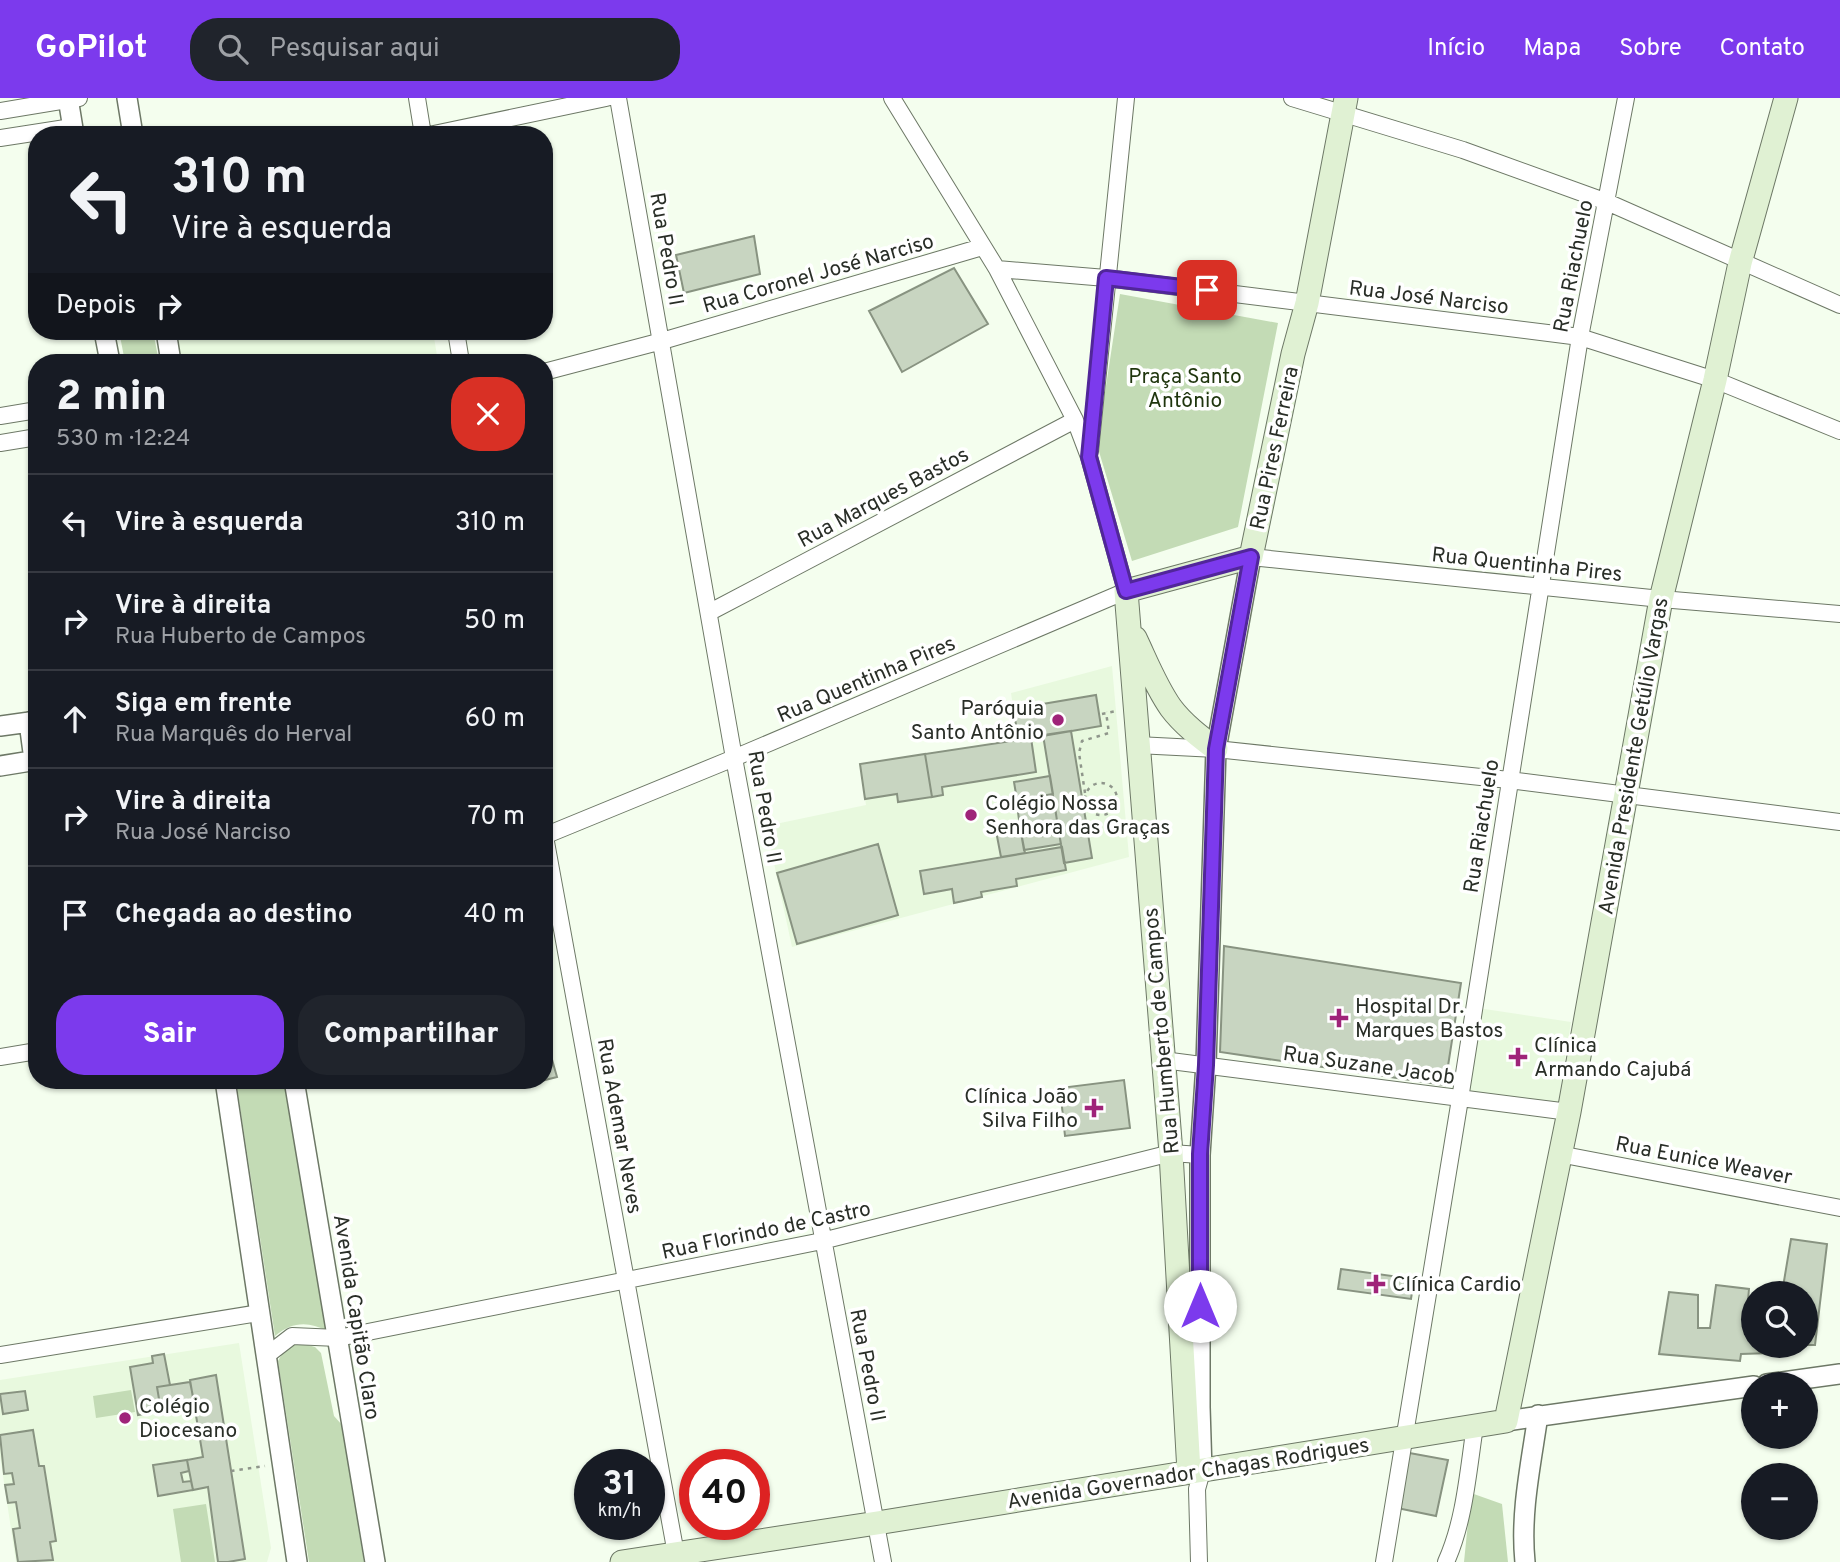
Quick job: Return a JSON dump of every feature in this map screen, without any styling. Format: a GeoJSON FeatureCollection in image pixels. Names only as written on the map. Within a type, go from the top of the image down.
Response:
{"type":"FeatureCollection","features":[{"type":"Feature","properties":{"kind":"main road","name":"Avenida Presidente Getúlio Vargas"},"geometry":{"type":"LineString","coordinates":[[1506,1421],[1569,1112],[1661,599],[1715,380],[1740,263],[1786,98]]}},
{"type":"Feature","properties":{"kind":"main road","name":"Rua Pires Ferreira"},"geometry":{"type":"LineString","coordinates":[[1251,557],[1293,354],[1307,303],[1345,105]]}},
{"type":"Feature","properties":{"kind":"main road"},"geometry":{"type":"LineString","coordinates":[[1126,591],[1251,557]]}},
{"type":"Feature","properties":{"kind":"main road","name":"Rua Humberto de Campos"},"geometry":{"type":"LineString","coordinates":[[1126,591],[1196,1477]]}},
{"type":"Feature","properties":{"kind":"main road"},"geometry":{"type":"LineString","coordinates":[[1129,624],[1172,710],[1216,749]]}},
{"type":"Feature","properties":{"kind":"main road","name":"Avenida Governador Chagas Rodrigues"},"geometry":{"type":"LineString","coordinates":[[622,1562],[1196,1477],[1506,1421]]}},
{"type":"Feature","properties":{"kind":"street"},"geometry":{"type":"LineString","coordinates":[[127,98],[132,126]]}},
{"type":"Feature","properties":{"kind":"street"},"geometry":{"type":"LineString","coordinates":[[417,98],[422,126]]}},
{"type":"Feature","properties":{"kind":"street"},"geometry":{"type":"LineString","coordinates":[[472,126],[606,98]]}},
{"type":"Feature","properties":{"kind":"street","name":"Rua Pedro II"},"geometry":{"type":"LineString","coordinates":[[618,98],[734,758],[883,1562]]}},
{"type":"Feature","properties":{"kind":"street"},"geometry":{"type":"LineString","coordinates":[[892,98],[997,269],[1075,420],[1089,457],[1126,591]]}},
{"type":"Feature","properties":{"kind":"street"},"geometry":{"type":"LineString","coordinates":[[1089,457],[1126,98]]}},
{"type":"Feature","properties":{"kind":"street"},"geometry":{"type":"LineString","coordinates":[[1292,98],[1345,105],[1607,202],[1840,306]]}},
{"type":"Feature","properties":{"kind":"street","name":"Rua Riachuelo"},"geometry":{"type":"LineString","coordinates":[[1384,1562],[1580,337],[1626,98]]}},
{"type":"Feature","properties":{"kind":"street"},"geometry":{"type":"LineString","coordinates":[[0,111],[72,99],[73,126]]}},
{"type":"Feature","properties":{"kind":"street"},"geometry":{"type":"LineString","coordinates":[[0,138],[28,135]]}},
{"type":"Feature","properties":{"kind":"street","name":"Rua Coronel José Narciso"},"geometry":{"type":"LineString","coordinates":[[553,370],[662,341],[982,247]]}},
{"type":"Feature","properties":{"kind":"street","name":"Rua José Narciso"},"geometry":{"type":"LineString","coordinates":[[997,269],[1106,278],[1580,337],[1715,380],[1840,431]]}},
{"type":"Feature","properties":{"kind":"street"},"geometry":{"type":"LineString","coordinates":[[0,416],[28,411]]}},
{"type":"Feature","properties":{"kind":"street","name":"Rua Marques Bastos"},"geometry":{"type":"LineString","coordinates":[[710,612],[1075,420]]}},
{"type":"Feature","properties":{"kind":"street"},"geometry":{"type":"LineString","coordinates":[[0,443],[28,438]]}},
{"type":"Feature","properties":{"kind":"street","name":"Rua Quentinha Pires"},"geometry":{"type":"LineString","coordinates":[[1251,557],[1661,599],[1840,614]]}},
{"type":"Feature","properties":{"kind":"street","name":"Rua Pires Ferreira"},"geometry":{"type":"LineString","coordinates":[[1196,1477],[1200,1406],[1200,1154],[1206,1065],[1216,749],[1251,557]]}},
{"type":"Feature","properties":{"kind":"street","name":"Rua Quentinha Pires"},"geometry":{"type":"LineString","coordinates":[[553,831],[734,758],[1126,591]]}},
{"type":"Feature","properties":{"kind":"street"},"geometry":{"type":"LineString","coordinates":[[0,726],[28,722]]}},
{"type":"Feature","properties":{"kind":"street"},"geometry":{"type":"LineString","coordinates":[[1137,745],[1216,749],[1509,780],[1840,822]]}},
{"type":"Feature","properties":{"kind":"street"},"geometry":{"type":"LineString","coordinates":[[0,766],[28,761]]}},
{"type":"Feature","properties":{"kind":"street","name":"Rua Ademar Neves"},"geometry":{"type":"LineString","coordinates":[[553,878],[676,1554]]}},
{"type":"Feature","properties":{"kind":"street"},"geometry":{"type":"LineString","coordinates":[[0,1057],[28,1052]]}},
{"type":"Feature","properties":{"kind":"street","name":"Rua Suzane Jacob"},"geometry":{"type":"LineString","coordinates":[[1163,1060],[1569,1112]]}},
{"type":"Feature","properties":{"kind":"street"},"geometry":{"type":"LineString","coordinates":[[226,1089],[297,1562]]}},
{"type":"Feature","properties":{"kind":"street","name":"Avenida Capitão Claro"},"geometry":{"type":"LineString","coordinates":[[296,1089],[376,1562]]}},
{"type":"Feature","properties":{"kind":"street","name":"Rua Florindo de Castro"},"geometry":{"type":"LineString","coordinates":[[266,1356],[292,1336],[338,1338],[627,1281],[822,1241],[1171,1153],[1200,1154]]}},
{"type":"Feature","properties":{"kind":"street","name":"Rua Eunice Weaver"},"geometry":{"type":"LineString","coordinates":[[1559,1154],[1840,1208]]}},
{"type":"Feature","properties":{"kind":"street"},"geometry":{"type":"LineString","coordinates":[[0,1354],[259,1313]]}},
{"type":"Feature","properties":{"kind":"street"},"geometry":{"type":"LineString","coordinates":[[1818,1377],[1840,1374]]}},
{"type":"Feature","properties":{"kind":"street","name":"Avenida Governador Chagas Rodrigues"},"geometry":{"type":"LineString","coordinates":[[1506,1421],[1741,1388]]}},
{"type":"Feature","properties":{"kind":"street"},"geometry":{"type":"LineString","coordinates":[[1525,1562],[1524,1513],[1538,1415]]}},
{"type":"Feature","properties":{"kind":"street"},"geometry":{"type":"LineString","coordinates":[[1446,1562],[1455,1541],[1475,1426]]}},
{"type":"Feature","properties":{"kind":"street"},"geometry":{"type":"LineString","coordinates":[[1196,1477],[1199,1562]]}},
{"type":"Feature","properties":{"kind":"path"},"geometry":{"type":"LineString","coordinates":[[1085,793],[1091,785],[1100,782],[1109,784],[1117,797],[1115,808],[1107,815],[1089,811],[1084,803],[1079,753],[1082,741],[1109,733],[1106,712]]}},
{"type":"Feature","properties":{"kind":"path"},"geometry":{"type":"LineString","coordinates":[[231,1471],[282,1462]]}},
{"type":"Feature","properties":{"kind":"shaded area"},"geometry":{"type":"Polygon","coordinates":[[[178,340],[434,340],[437,354],[181,354],[178,340]]]}},
{"type":"Feature","properties":{"kind":"shaded area","name":"Colégio Nossa Senhora das Graças"},"geometry":{"type":"Polygon","coordinates":[[[1112,666],[1129,857],[792,947],[766,826],[866,805],[860,764],[1018,740],[1011,693],[1112,666]]]}},
{"type":"Feature","properties":{"kind":"shaded area","name":"Clínica Armando Cajubá"},"geometry":{"type":"Polygon","coordinates":[[[1478,1008],[1571,1022],[1558,1104],[1465,1093],[1478,1008]]]}},
{"type":"Feature","properties":{"kind":"shaded area","name":"Colégio Diocesano"},"geometry":{"type":"Polygon","coordinates":[[[239,1343],[271,1548],[267,1562],[16,1562],[0,1456],[0,1380],[239,1343]]]}},
{"type":"Feature","properties":{"kind":"green space","name":"Praça Santo Antônio"},"geometry":{"type":"Polygon","coordinates":[[[1120,294],[1278,323],[1238,527],[1132,561],[1097,445],[1120,294]]]}},
{"type":"Feature","properties":{"kind":"green space"},"geometry":{"type":"Polygon","coordinates":[[[121,340],[155,340],[157,354],[123,354],[121,340]]]}},
{"type":"Feature","properties":{"kind":"green space"},"geometry":{"type":"Polygon","coordinates":[[[237,1089],[287,1089],[327,1331],[300,1324],[275,1336],[237,1089]]]}},
{"type":"Feature","properties":{"kind":"green space"},"geometry":{"type":"Polygon","coordinates":[[[301,1343],[315,1347],[321,1353],[334,1416],[342,1425],[364,1562],[309,1562],[278,1361],[287,1349],[301,1343]]]}},
{"type":"Feature","properties":{"kind":"green space"},"geometry":{"type":"Polygon","coordinates":[[[131,1390],[135,1412],[96,1418],[93,1396],[131,1390]]]}},
{"type":"Feature","properties":{"kind":"green space"},"geometry":{"type":"Polygon","coordinates":[[[1471,1493],[1502,1504],[1508,1562],[1464,1562],[1471,1493]]]}},
{"type":"Feature","properties":{"kind":"green space"},"geometry":{"type":"Polygon","coordinates":[[[206,1504],[215,1562],[181,1562],[173,1509],[206,1504]]]}},
{"type":"Feature","properties":{"kind":"building"},"geometry":{"type":"Polygon","coordinates":[[[754,236],[760,274],[684,293],[676,255],[754,236]]]}},
{"type":"Feature","properties":{"kind":"building"},"geometry":{"type":"Polygon","coordinates":[[[954,268],[988,324],[902,372],[869,311],[954,268]]]}},
{"type":"Feature","properties":{"kind":"building","name":"Paróquia Santo Antônio"},"geometry":{"type":"Polygon","coordinates":[[[1096,695],[1101,726],[1019,740],[1013,709],[1096,695]]]}},
{"type":"Feature","properties":{"kind":"building"},"geometry":{"type":"Polygon","coordinates":[[[1071,731],[1092,858],[1064,863],[1043,735],[1071,731]]]}},
{"type":"Feature","properties":{"kind":"building"},"geometry":{"type":"Polygon","coordinates":[[[1031,738],[1036,772],[942,787],[943,795],[932,797],[925,754],[1031,738]]]}},
{"type":"Feature","properties":{"kind":"building"},"geometry":{"type":"Polygon","coordinates":[[[925,754],[932,797],[898,802],[897,794],[865,799],[860,764],[925,754]]]}},
{"type":"Feature","properties":{"kind":"building"},"geometry":{"type":"Polygon","coordinates":[[[1050,776],[1053,794],[1017,800],[1014,782],[1050,776]]]}},
{"type":"Feature","properties":{"kind":"building"},"geometry":{"type":"Polygon","coordinates":[[[1054,799],[1057,821],[1020,827],[1017,805],[1054,799]]]}},
{"type":"Feature","properties":{"kind":"building"},"geometry":{"type":"Polygon","coordinates":[[[1041,823],[1043,836],[1059,833],[1061,844],[1024,850],[1020,827],[1041,823]]]}},
{"type":"Feature","properties":{"kind":"building"},"geometry":{"type":"Polygon","coordinates":[[[1020,827],[1025,853],[1001,857],[996,831],[1020,827]]]}},
{"type":"Feature","properties":{"kind":"building"},"geometry":{"type":"Polygon","coordinates":[[[878,844],[898,915],[797,944],[777,873],[878,844]]]}},
{"type":"Feature","properties":{"kind":"building"},"geometry":{"type":"Polygon","coordinates":[[[1062,847],[1066,870],[1016,879],[1017,886],[981,892],[982,897],[954,903],[952,889],[924,894],[920,871],[1062,847]]]}},
{"type":"Feature","properties":{"kind":"building","name":"Hospital Dr. Marques Bastos"},"geometry":{"type":"Polygon","coordinates":[[[1224,946],[1461,983],[1445,1085],[1220,1052],[1224,946]]]}},
{"type":"Feature","properties":{"kind":"building","name":"Clínica João Silva Filho"},"geometry":{"type":"Polygon","coordinates":[[[1124,1080],[1130,1128],[1065,1136],[1060,1088],[1124,1080]]]}},
{"type":"Feature","properties":{"kind":"building"},"geometry":{"type":"Polygon","coordinates":[[[1791,1239],[1827,1244],[1818,1320],[1818,1281],[1784,1281],[1791,1239]]]}},
{"type":"Feature","properties":{"kind":"building","name":"Clínica Cardio"},"geometry":{"type":"Polygon","coordinates":[[[1341,1269],[1414,1279],[1411,1299],[1338,1289],[1341,1269]]]}},
{"type":"Feature","properties":{"kind":"building"},"geometry":{"type":"Polygon","coordinates":[[[1716,1285],[1741,1288],[1740,1361],[1659,1354],[1669,1292],[1698,1295],[1698,1328],[1710,1328],[1716,1285]]]}},
{"type":"Feature","properties":{"kind":"building"},"geometry":{"type":"Polygon","coordinates":[[[164,1354],[170,1385],[157,1387],[161,1411],[138,1415],[130,1367],[153,1363],[152,1356],[164,1354]]]}},
{"type":"Feature","properties":{"kind":"building"},"geometry":{"type":"Polygon","coordinates":[[[216,1375],[245,1559],[228,1562],[218,1562],[208,1487],[193,1490],[187,1460],[203,1457],[190,1380],[216,1375]]]}},
{"type":"Feature","properties":{"kind":"building"},"geometry":{"type":"Polygon","coordinates":[[[190,1382],[195,1406],[161,1411],[157,1387],[190,1382]]]}},
{"type":"Feature","properties":{"kind":"building"},"geometry":{"type":"Polygon","coordinates":[[[25,1391],[28,1410],[3,1414],[0,1394],[25,1391]]]}},
{"type":"Feature","properties":{"kind":"building"},"geometry":{"type":"Polygon","coordinates":[[[33,1430],[39,1466],[44,1466],[56,1541],[50,1542],[53,1560],[18,1562],[13,1529],[20,1528],[16,1502],[8,1503],[5,1485],[14,1484],[12,1473],[4,1474],[0,1435],[33,1430]]]}},
{"type":"Feature","properties":{"kind":"building"},"geometry":{"type":"Polygon","coordinates":[[[1404,1452],[1448,1460],[1436,1516],[1397,1508],[1404,1452]]]}},
{"type":"Feature","properties":{"kind":"building"},"geometry":{"type":"Polygon","coordinates":[[[187,1460],[189,1471],[181,1473],[183,1482],[191,1481],[193,1490],[158,1496],[153,1465],[187,1460]]]}},
{"type":"Feature","properties":{"kind":"place","name":"Paróquia Santo Antônio"},"geometry":{"type":"Point","coordinates":[1058,720]}},
{"type":"Feature","properties":{"kind":"place","name":"Colégio Nossa Senhora das Graças"},"geometry":{"type":"Point","coordinates":[971,815]}},
{"type":"Feature","properties":{"kind":"place","name":"Hospital Dr. Marques Bastos"},"geometry":{"type":"Point","coordinates":[1339,1018]}},
{"type":"Feature","properties":{"kind":"place","name":"Clínica Armando Cajubá"},"geometry":{"type":"Point","coordinates":[1518,1057]}},
{"type":"Feature","properties":{"kind":"place","name":"Clínica João Silva Filho"},"geometry":{"type":"Point","coordinates":[1094,1108]}},
{"type":"Feature","properties":{"kind":"place","name":"Clínica Cardio"},"geometry":{"type":"Point","coordinates":[1376,1284]}},
{"type":"Feature","properties":{"kind":"place","name":"Colégio Diocesano"},"geometry":{"type":"Point","coordinates":[125,1418]}},
{"type":"Feature","properties":{"kind":"route"},"geometry":{"type":"LineString","coordinates":[[1200,1306],[1200,1154],[1206,1065],[1216,749],[1251,557],[1126,591],[1089,457],[1106,278],[1207,290]]}}]}
